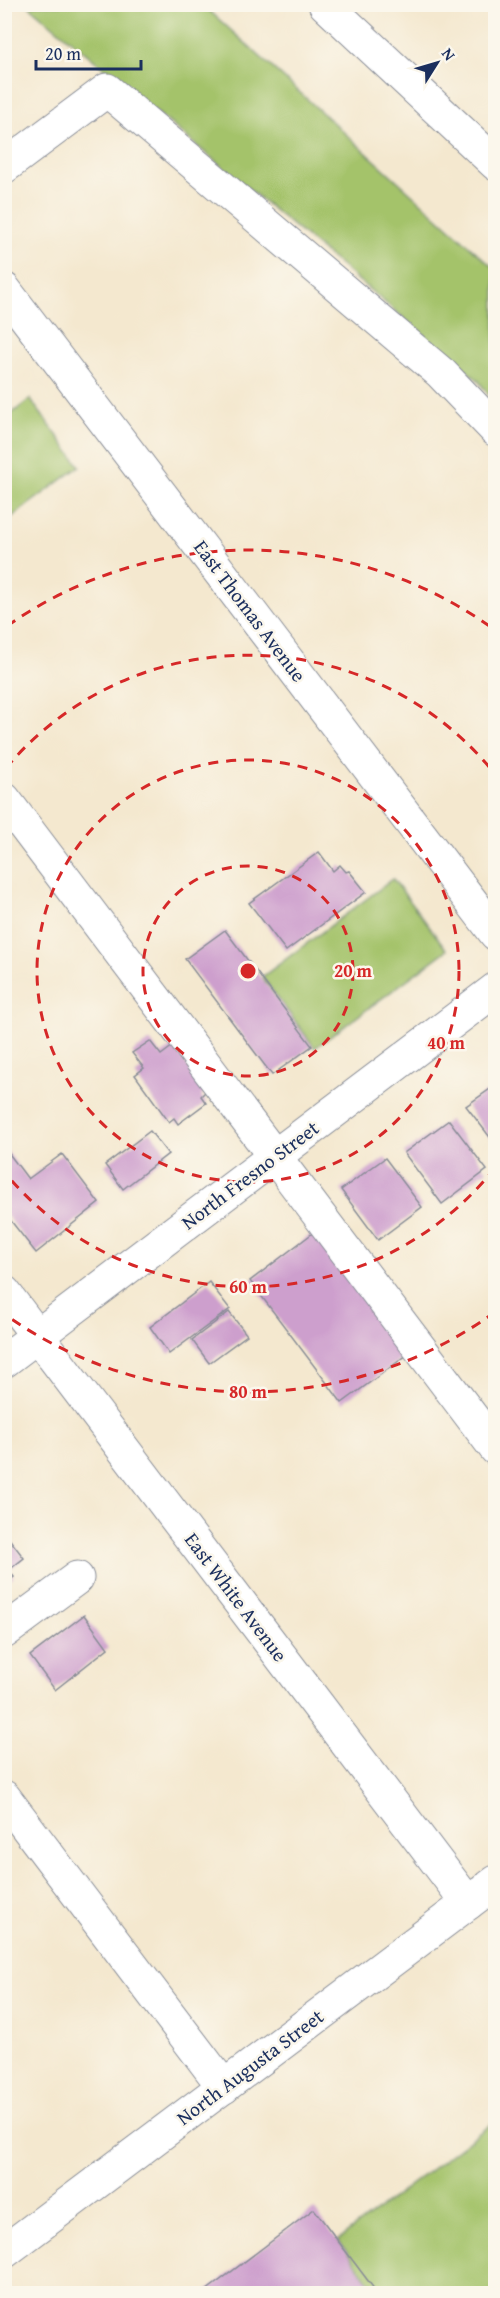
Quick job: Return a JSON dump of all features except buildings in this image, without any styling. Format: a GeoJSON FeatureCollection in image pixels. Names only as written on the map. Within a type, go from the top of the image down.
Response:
{"type":"FeatureCollection","features":[{"type":"Feature","properties":{"kind":"main road"},"geometry":{"type":"LineString","coordinates":[[325,4],[495,164]]}},
{"type":"Feature","properties":{"kind":"main road"},"geometry":{"type":"LineString","coordinates":[[4,167],[107,90],[441,373],[495,430]]}},
{"type":"Feature","properties":{"kind":"main road","name":"East Thomas Avenue"},"geometry":{"type":"LineString","coordinates":[[4,289],[495,934]]}},
{"type":"Feature","properties":{"kind":"main road"},"geometry":{"type":"LineString","coordinates":[[4,799],[495,1449]]}},
{"type":"Feature","properties":{"kind":"main road","name":"North Fresno Street"},"geometry":{"type":"LineString","coordinates":[[4,1362],[495,989]]}},
{"type":"Feature","properties":{"kind":"main road","name":"East White Avenue"},"geometry":{"type":"LineString","coordinates":[[4,1292],[468,1903]]}},
{"type":"Feature","properties":{"kind":"main road"},"geometry":{"type":"LineString","coordinates":[[4,1632],[77,1578]]}},
{"type":"Feature","properties":{"kind":"main road"},"geometry":{"type":"LineString","coordinates":[[4,1797],[224,2087]]}},
{"type":"Feature","properties":{"kind":"main road","name":"North Augusta Street"},"geometry":{"type":"LineString","coordinates":[[4,2252],[495,1882]]}},
{"type":"Feature","properties":{"kind":"green space"},"geometry":{"type":"Polygon","coordinates":[[[28,5],[203,5],[495,269],[495,404],[478,380],[28,5]]]}},
{"type":"Feature","properties":{"kind":"green space"},"geometry":{"type":"Polygon","coordinates":[[[30,399],[80,466],[5,522],[5,419],[30,399]]]}},
{"type":"Feature","properties":{"kind":"green space"},"geometry":{"type":"Polygon","coordinates":[[[393,879],[447,950],[315,1048],[262,977],[393,879]]]}},
{"type":"Feature","properties":{"kind":"green space"},"geometry":{"type":"Polygon","coordinates":[[[495,2121],[495,2293],[378,2293],[338,2240],[495,2121]]]}}]}
